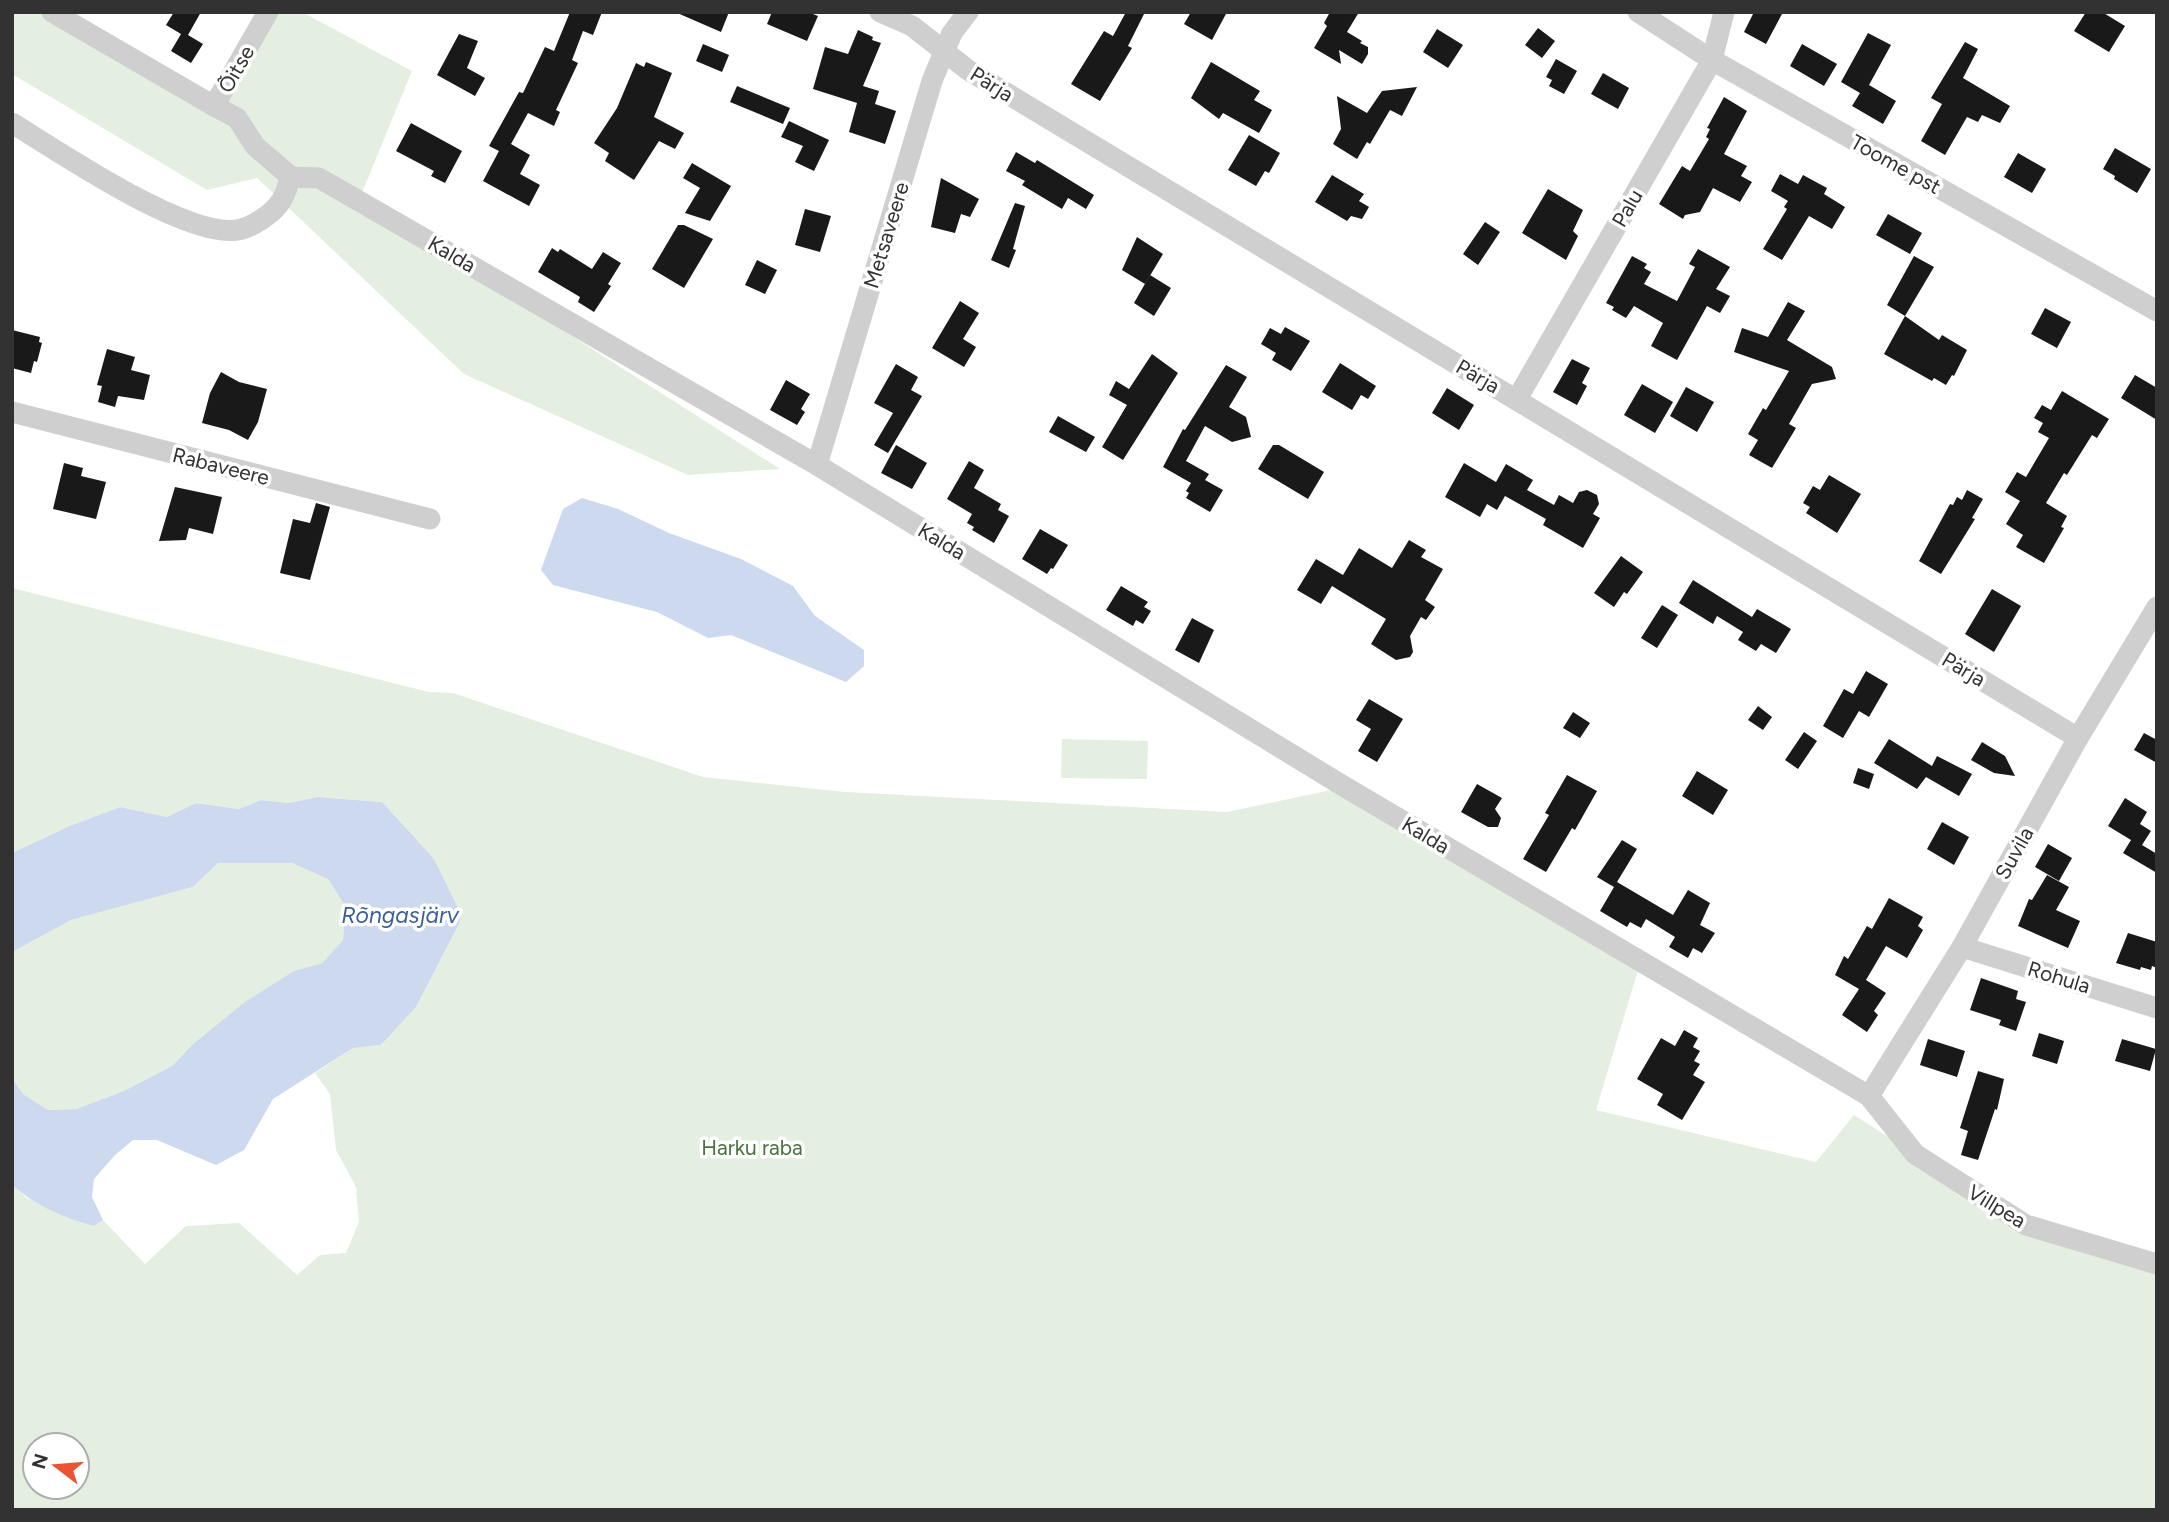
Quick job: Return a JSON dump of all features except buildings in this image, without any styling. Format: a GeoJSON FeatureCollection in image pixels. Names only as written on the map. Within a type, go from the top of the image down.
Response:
{"type":"FeatureCollection","features":[{"type":"Feature","properties":{"kind":"street"},"geometry":{"type":"LineString","coordinates":[[52,12],[214,106]]}},
{"type":"Feature","properties":{"kind":"street","name":"Õitse"},"geometry":{"type":"LineString","coordinates":[[268,12],[214,106],[237,118],[256,146],[291,177]]}},
{"type":"Feature","properties":{"kind":"street","name":"Pärja"},"geometry":{"type":"LineString","coordinates":[[880,12],[912,26],[968,69],[2078,738]]}},
{"type":"Feature","properties":{"kind":"street","name":"Metsaveere"},"geometry":{"type":"LineString","coordinates":[[817,465],[928,94],[944,49],[968,12]]}},
{"type":"Feature","properties":{"kind":"street","name":"Toome pst"},"geometry":{"type":"LineString","coordinates":[[1638,12],[1712,60],[2157,311]]}},
{"type":"Feature","properties":{"kind":"street","name":"Palu"},"geometry":{"type":"LineString","coordinates":[[1517,399],[1712,60],[1724,12]]}},
{"type":"Feature","properties":{"kind":"street"},"geometry":{"type":"LineString","coordinates":[[12,123],[124,190],[181,219],[210,229],[238,230],[265,217],[281,202],[291,177]]}},
{"type":"Feature","properties":{"kind":"street","name":"Kalda"},"geometry":{"type":"LineString","coordinates":[[291,177],[319,178],[329,183],[817,465],[1345,787],[1869,1097]]}},
{"type":"Feature","properties":{"kind":"street","name":"Rabaveere"},"geometry":{"type":"LineString","coordinates":[[12,412],[430,519]]}},
{"type":"Feature","properties":{"kind":"street","name":"Suvila"},"geometry":{"type":"LineString","coordinates":[[1869,1097],[1962,947],[2078,738],[2157,607]]}},
{"type":"Feature","properties":{"kind":"street","name":"Rohula"},"geometry":{"type":"LineString","coordinates":[[1962,947],[2157,1008]]}},
{"type":"Feature","properties":{"kind":"street","name":"Villpea"},"geometry":{"type":"LineString","coordinates":[[1869,1097],[1915,1154],[2026,1225],[2157,1264]]}},
{"type":"Feature","properties":{"kind":"green space"},"geometry":{"type":"Polygon","coordinates":[[[12,12],[43,12],[218,116],[273,12],[302,12],[412,71],[359,200],[780,469],[688,475],[464,374],[257,178],[207,190],[12,74],[12,12]]]}},
{"type":"Feature","properties":{"kind":"green space","name":"Harku raba"},"geometry":{"type":"Polygon","coordinates":[[[12,588],[429,692],[453,693],[703,777],[845,792],[1227,812],[1345,787],[1638,970],[1596,1110],[1816,1162],[1854,1115],[2026,1225],[2157,1264],[2157,1510],[12,1510],[12,1185],[27,1198],[94,1226],[103,1220],[145,1264],[186,1226],[239,1223],[297,1275],[320,1255],[346,1253],[359,1222],[356,1187],[336,1150],[330,1094],[315,1073],[353,1048],[381,1045],[416,1007],[459,924],[405,828],[382,802],[318,797],[288,803],[261,800],[239,809],[196,803],[167,817],[120,807],[72,825],[12,853],[12,588]]]}},
{"type":"Feature","properties":{"kind":"green space"},"geometry":{"type":"Polygon","coordinates":[[[1062,739],[1148,741],[1147,779],[1061,778],[1062,739]]]}},
{"type":"Feature","properties":{"kind":"green space"},"geometry":{"type":"Polygon","coordinates":[[[218,863],[292,863],[328,879],[345,906],[343,940],[322,963],[294,971],[192,1045],[172,1066],[124,1091],[76,1109],[48,1110],[23,1094],[12,1078],[13,950],[71,920],[193,887],[218,863]]]}},
{"type":"Feature","properties":{"kind":"water"},"geometry":{"type":"Polygon","coordinates":[[[582,498],[618,509],[669,533],[741,559],[793,586],[815,616],[864,650],[864,666],[846,682],[731,635],[708,638],[657,612],[553,585],[541,570],[563,509],[582,498]]]}},
{"type":"Feature","properties":{"kind":"water","name":"Rõngasjärv"},"geometry":{"type":"Polygon","coordinates":[[[318,797],[382,802],[434,859],[461,914],[459,924],[416,1007],[381,1045],[353,1048],[273,1099],[244,1150],[216,1165],[157,1140],[133,1140],[115,1155],[94,1179],[92,1197],[103,1220],[94,1226],[51,1210],[21,1192],[12,1185],[12,1078],[23,1094],[48,1110],[76,1109],[124,1091],[172,1066],[192,1045],[245,1002],[294,971],[322,963],[343,940],[345,906],[328,879],[292,863],[218,863],[193,887],[71,920],[12,952],[12,853],[72,825],[120,807],[167,817],[196,803],[239,809],[261,800],[288,803],[318,797]]]}}]}
